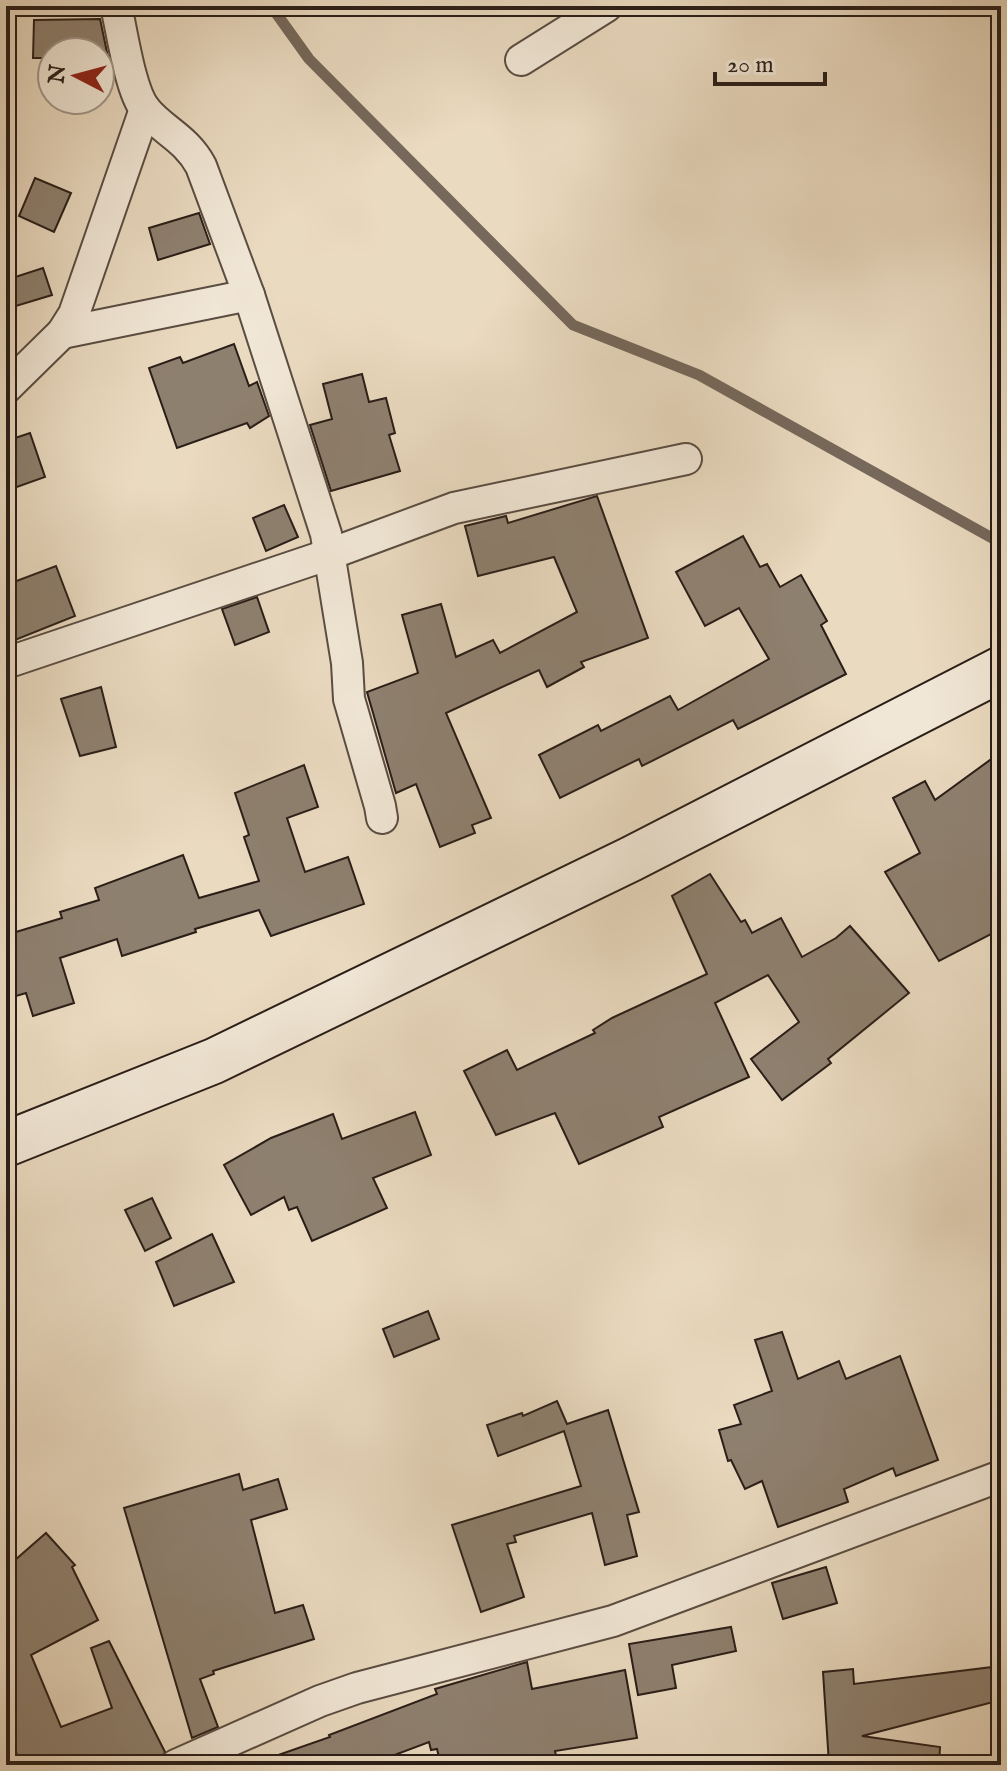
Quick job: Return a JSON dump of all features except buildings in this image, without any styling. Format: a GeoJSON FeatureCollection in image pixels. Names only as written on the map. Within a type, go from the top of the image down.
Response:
{"type":"FeatureCollection","features":[{"type":"Feature","properties":{"kind":"main road"},"geometry":{"type":"LineString","coordinates":[[6,1144],[214,1061],[631,859],[1001,669]]}},
{"type":"Feature","properties":{"kind":"street"},"geometry":{"type":"LineString","coordinates":[[116,6],[137,95],[145,109],[193,150],[249,295],[330,554],[347,663],[349,699],[382,818]]}},
{"type":"Feature","properties":{"kind":"street"},"geometry":{"type":"LineString","coordinates":[[521,60],[607,6]]}},
{"type":"Feature","properties":{"kind":"street"},"geometry":{"type":"LineString","coordinates":[[6,388],[62,333],[74,314],[145,109]]}},
{"type":"Feature","properties":{"kind":"street"},"geometry":{"type":"LineString","coordinates":[[62,333],[249,295]]}},
{"type":"Feature","properties":{"kind":"street"},"geometry":{"type":"LineString","coordinates":[[6,663],[330,554],[454,508],[686,459]]}},
{"type":"Feature","properties":{"kind":"street"},"geometry":{"type":"LineString","coordinates":[[176,1765],[320,1701],[357,1688],[613,1621],[1001,1476]]}},
{"type":"Feature","properties":{"kind":"waterway"},"geometry":{"type":"LineString","coordinates":[[271,6],[309,59],[573,325],[699,375],[1001,543]]}}]}
